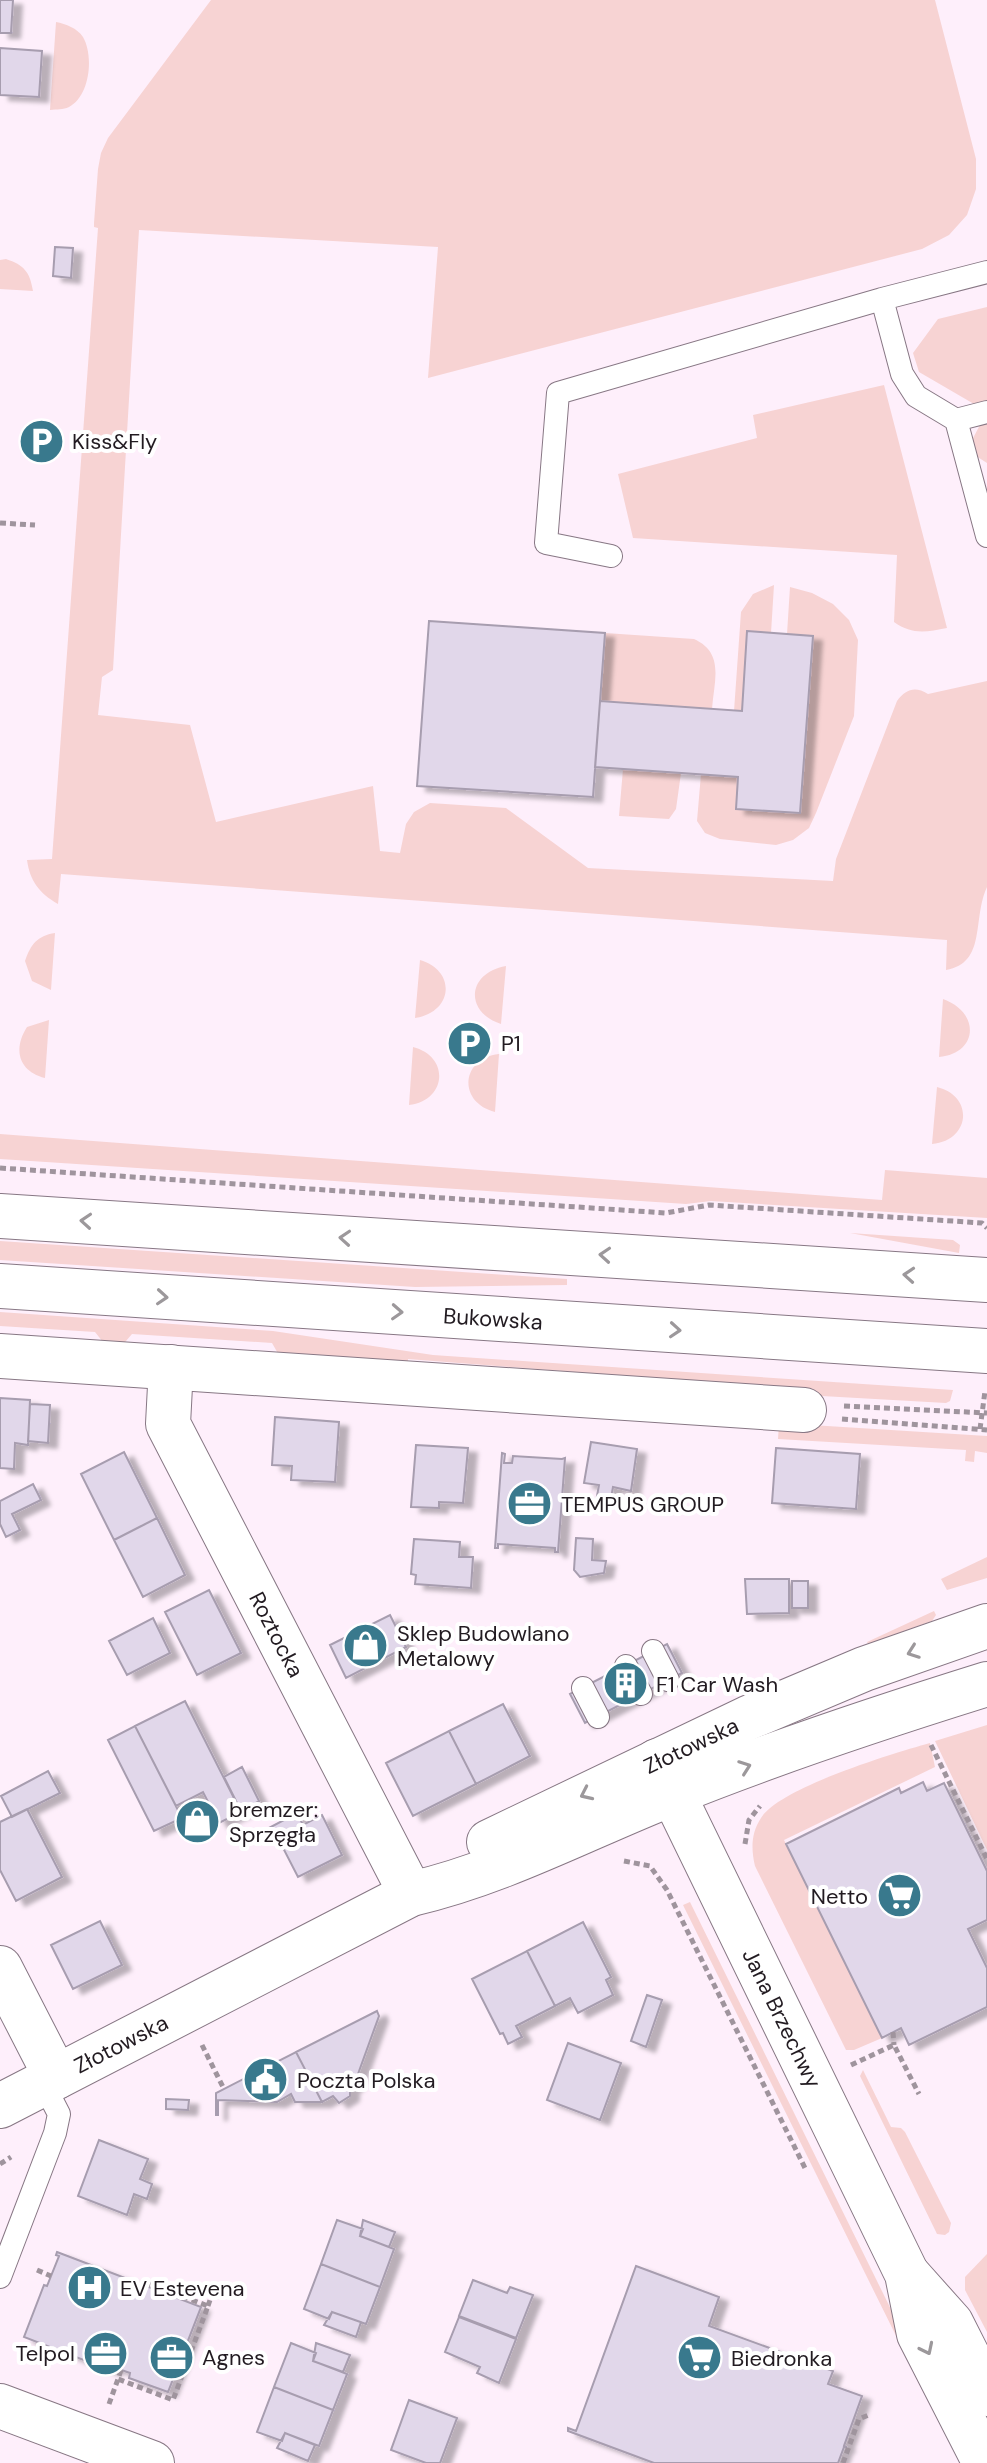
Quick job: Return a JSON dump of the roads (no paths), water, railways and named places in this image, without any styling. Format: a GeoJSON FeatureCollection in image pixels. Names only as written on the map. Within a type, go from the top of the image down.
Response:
{"type":"FeatureCollection","features":[{"type":"Feature","properties":{"kind":"street"},"geometry":{"type":"LineString","coordinates":[[0,1216],[987,1280]]}},
{"type":"Feature","properties":{"kind":"street","name":"Bukowska"},"geometry":{"type":"LineString","coordinates":[[0,1286],[986,1360]]}},
{"type":"Feature","properties":{"kind":"street"},"geometry":{"type":"LineString","coordinates":[[0,1356],[804,1410]]}},
{"type":"Feature","properties":{"kind":"street","name":"Roztocka"},"geometry":{"type":"LineString","coordinates":[[171,1367],[168,1424],[411,1894]]}},
{"type":"Feature","properties":{"kind":"street","name":"Złotowska"},"geometry":{"type":"LineString","coordinates":[[665,1777],[748,1718],[864,1669],[987,1626]]}},
{"type":"Feature","properties":{"kind":"street","name":"Złotowska"},"geometry":{"type":"LineString","coordinates":[[0,2106],[411,1894],[445,1864],[665,1777],[987,1684]]}},
{"type":"Feature","properties":{"kind":"street","name":"Jana Brzechwy"},"geometry":{"type":"LineString","coordinates":[[665,1777],[907,2274],[919,2334],[985,2463]]}},
{"type":"Feature","properties":{"kind":"street"},"geometry":{"type":"LineString","coordinates":[[0,1968],[50,2080]]}},
{"type":"Feature","properties":{"kind":"street","name":"Jana Brzechwy"},"geometry":{"type":"LineString","coordinates":[[907,2274],[951,2323],[987,2394]]}},
{"type":"Feature","properties":{"kind":"street"},"geometry":{"type":"LineString","coordinates":[[0,2406],[152,2463]]}},
{"type":"Feature","properties":{"kind":"lane"},"geometry":{"type":"LineString","coordinates":[[611,556],[546,543],[558,393],[882,299],[987,272]]}},
{"type":"Feature","properties":{"kind":"lane"},"geometry":{"type":"LineString","coordinates":[[882,299],[902,374],[916,396],[956,420],[987,536]]}},
{"type":"Feature","properties":{"kind":"lane"},"geometry":{"type":"LineString","coordinates":[[956,420],[987,412]]}},
{"type":"Feature","properties":{"kind":"lane"},"geometry":{"type":"LineString","coordinates":[[653,1651],[668,1680]]}},
{"type":"Feature","properties":{"kind":"lane"},"geometry":{"type":"LineString","coordinates":[[626,1666],[641,1694]]}},
{"type":"Feature","properties":{"kind":"lane"},"geometry":{"type":"LineString","coordinates":[[583,1688],[598,1717]]}},
{"type":"Feature","properties":{"kind":"lane"},"geometry":{"type":"LineString","coordinates":[[0,2277],[55,2133],[59,2114],[50,2080]]}},
{"type":"Feature","properties":{"kind":"place","name":"Kiss&Fly"},"geometry":{"type":"Point","coordinates":[41,441]}},
{"type":"Feature","properties":{"kind":"place","name":"P1"},"geometry":{"type":"Point","coordinates":[470,1043]}},
{"type":"Feature","properties":{"kind":"place","name":"TEMPUS GROUP"},"geometry":{"type":"Point","coordinates":[530,1504]}},
{"type":"Feature","properties":{"kind":"place","name":"Sklep Budowlano Metalowy"},"geometry":{"type":"Point","coordinates":[366,1646]}},
{"type":"Feature","properties":{"kind":"place","name":"F1 Car Wash"},"geometry":{"type":"Point","coordinates":[625,1684]}},
{"type":"Feature","properties":{"kind":"place","name":"bremzer: Sprzęgła"},"geometry":{"type":"Point","coordinates":[198,1822]}},
{"type":"Feature","properties":{"kind":"place","name":"Netto"},"geometry":{"type":"Point","coordinates":[899,1896]}},
{"type":"Feature","properties":{"kind":"place","name":"Poczta Polska"},"geometry":{"type":"Point","coordinates":[266,2080]}},
{"type":"Feature","properties":{"kind":"place","name":"EV Estevena"},"geometry":{"type":"Point","coordinates":[89,2288]}},
{"type":"Feature","properties":{"kind":"place","name":"Telpol"},"geometry":{"type":"Point","coordinates":[106,2353]}},
{"type":"Feature","properties":{"kind":"place","name":"Agnes"},"geometry":{"type":"Point","coordinates":[171,2357]}},
{"type":"Feature","properties":{"kind":"place","name":"Biedronka"},"geometry":{"type":"Point","coordinates":[700,2358]}}]}
